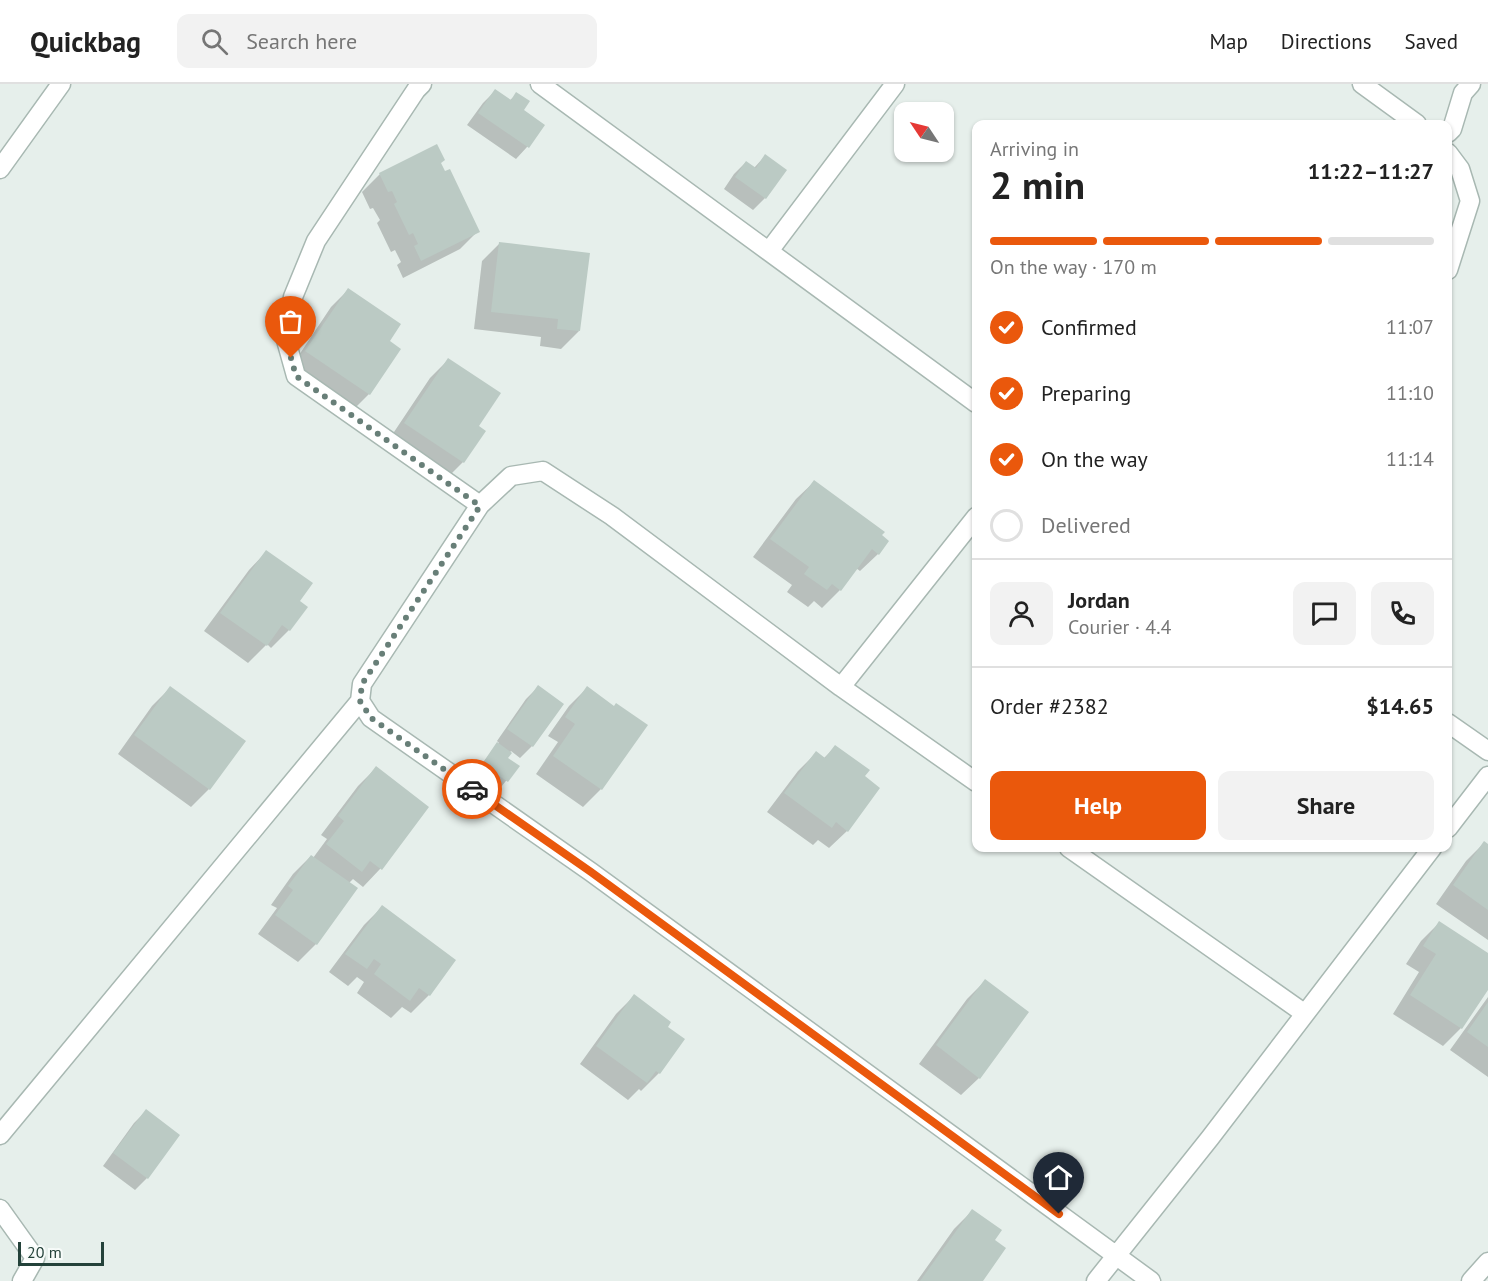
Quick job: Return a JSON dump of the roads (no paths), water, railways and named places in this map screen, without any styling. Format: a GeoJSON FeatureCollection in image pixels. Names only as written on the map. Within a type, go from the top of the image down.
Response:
{"type":"FeatureCollection","features":[{"type":"Feature","properties":{"kind":"street"},"geometry":{"type":"LineString","coordinates":[[0,169],[61,84]]}},
{"type":"Feature","properties":{"kind":"street"},"geometry":{"type":"LineString","coordinates":[[422,84],[316,241],[293,297],[286,340],[296,376],[480,506]]}},
{"type":"Feature","properties":{"kind":"street"},"geometry":{"type":"LineString","coordinates":[[540,84],[972,400]]}},
{"type":"Feature","properties":{"kind":"street"},"geometry":{"type":"LineString","coordinates":[[769,251],[895,84]]}},
{"type":"Feature","properties":{"kind":"street"},"geometry":{"type":"LineString","coordinates":[[1362,84],[1412,120]]}},
{"type":"Feature","properties":{"kind":"street"},"geometry":{"type":"LineString","coordinates":[[1452,129],[1463,93],[1471,84]]}},
{"type":"Feature","properties":{"kind":"street"},"geometry":{"type":"LineString","coordinates":[[1452,158],[1460,169],[1470,201],[1452,257]]}},
{"type":"Feature","properties":{"kind":"street"},"geometry":{"type":"LineString","coordinates":[[0,1135],[360,701],[362,684],[480,506],[511,476],[543,471],[612,516],[841,687],[972,779]]}},
{"type":"Feature","properties":{"kind":"street"},"geometry":{"type":"LineString","coordinates":[[841,687],[972,522]]}},
{"type":"Feature","properties":{"kind":"street"},"geometry":{"type":"LineString","coordinates":[[360,701],[371,718],[601,879],[1151,1281]]}},
{"type":"Feature","properties":{"kind":"street"},"geometry":{"type":"LineString","coordinates":[[1452,726],[1488,751]]}},
{"type":"Feature","properties":{"kind":"street"},"geometry":{"type":"LineString","coordinates":[[1452,823],[1488,776]]}},
{"type":"Feature","properties":{"kind":"street"},"geometry":{"type":"LineString","coordinates":[[1075,852],[1304,1013]]}},
{"type":"Feature","properties":{"kind":"street"},"geometry":{"type":"LineString","coordinates":[[1096,1281],[1210,1138],[1429,852]]}},
{"type":"Feature","properties":{"kind":"street"},"geometry":{"type":"LineString","coordinates":[[0,1209],[35,1258],[22,1281]]}},
{"type":"Feature","properties":{"kind":"street"},"geometry":{"type":"LineString","coordinates":[[1471,1281],[1488,1262]]}}]}
